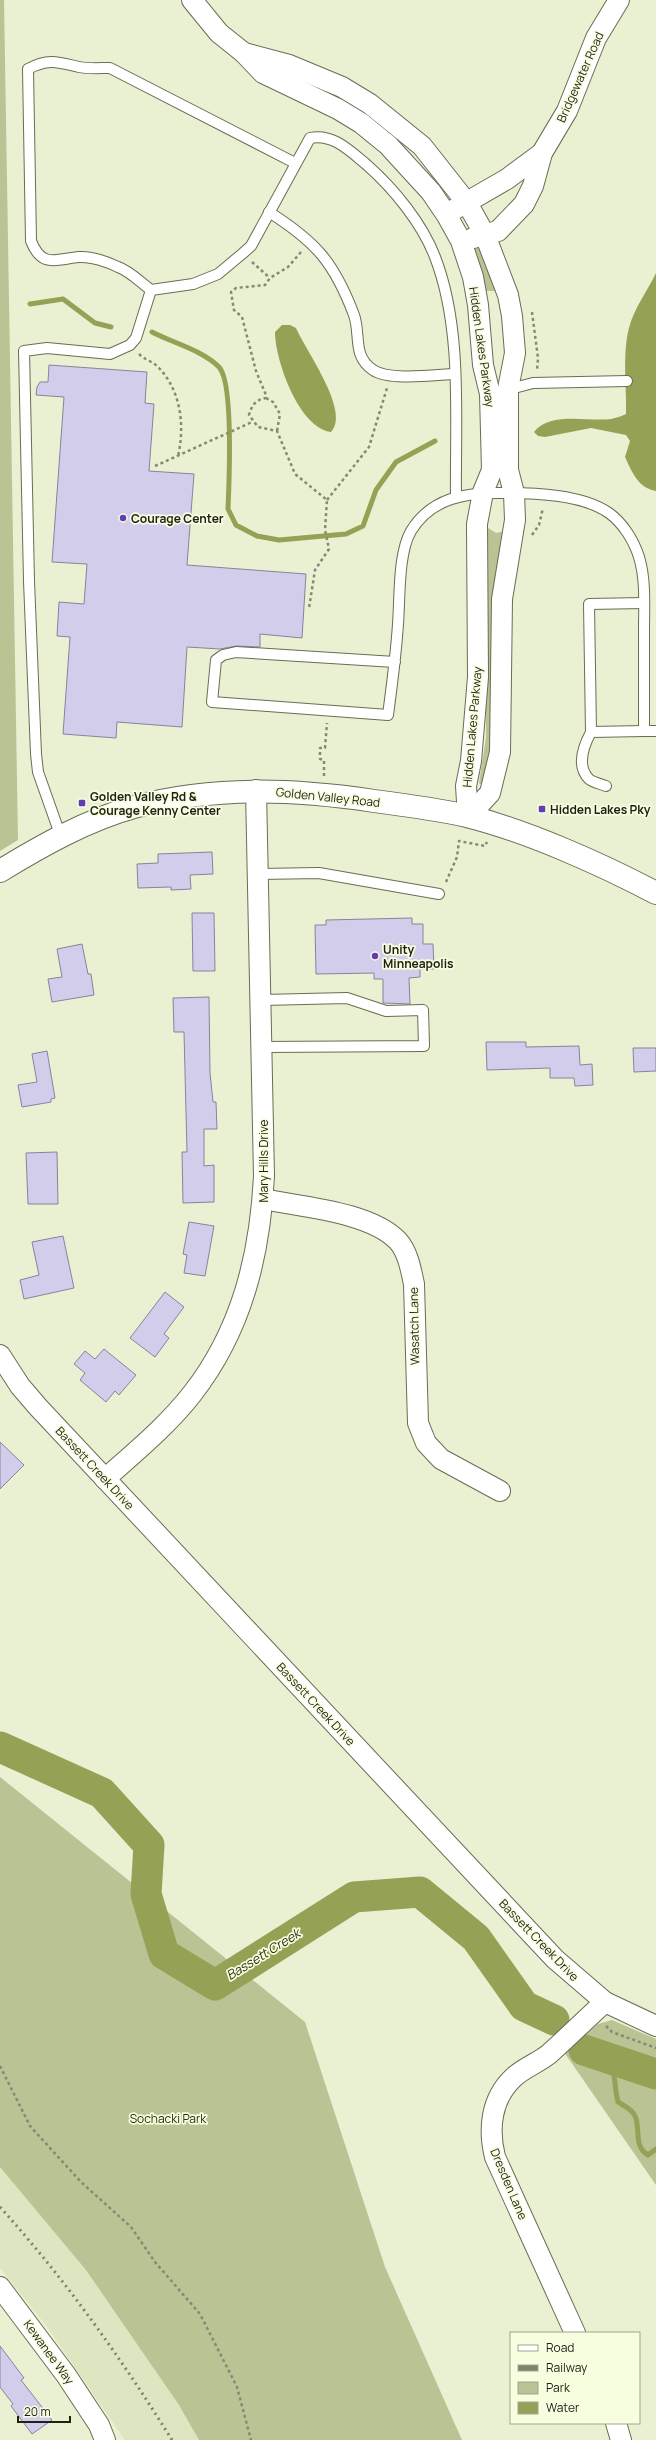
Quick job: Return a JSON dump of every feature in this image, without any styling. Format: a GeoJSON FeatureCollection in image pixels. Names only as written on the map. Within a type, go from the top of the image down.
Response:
{"type":"FeatureCollection","features":[{"type":"Feature","properties":{"kind":"street","name":"Hidden Lakes Parkway"},"geometry":{"type":"LineString","coordinates":[[192,0],[219,33],[244,53],[263,74],[318,99],[361,123],[388,145],[414,172],[446,214],[460,240],[472,277],[478,304],[483,365],[499,392],[508,470],[514,493],[515,520],[502,599],[500,752],[490,793],[468,817]]}},
{"type":"Feature","properties":{"kind":"street","name":"Bridgewater Road"},"geometry":{"type":"LineString","coordinates":[[460,240],[485,236],[498,231],[524,204],[533,186],[542,153],[567,111],[596,38],[619,0]]}},
{"type":"Feature","properties":{"kind":"street","name":"Hidden Lakes Parkway"},"geometry":{"type":"LineString","coordinates":[[244,53],[289,65],[342,87],[370,104],[422,146],[467,203],[485,236],[508,295],[512,316],[515,353],[499,392],[492,470],[483,492],[477,524],[478,677],[472,761],[466,786],[468,817]]}},
{"type":"Feature","properties":{"kind":"street","name":"Bridgewater Road"},"geometry":{"type":"LineString","coordinates":[[446,214],[507,179],[542,153]]}},
{"type":"Feature","properties":{"kind":"street","name":"Golden Valley Road"},"geometry":{"type":"LineString","coordinates":[[0,872],[61,837],[133,808],[203,794],[256,790],[347,797],[468,817],[564,851],[656,893]]}},
{"type":"Feature","properties":{"kind":"street","name":"Mary Hills Drive"},"geometry":{"type":"LineString","coordinates":[[106,1479],[166,1423],[192,1393],[217,1354],[238,1313],[253,1268],[262,1222],[263,1199],[262,1000],[256,790]]}},
{"type":"Feature","properties":{"kind":"street","name":"Wasatch Lane"},"geometry":{"type":"LineString","coordinates":[[263,1199],[361,1218],[381,1227],[399,1242],[409,1262],[414,1284],[418,1423],[426,1443],[441,1459],[500,1491]]}},
{"type":"Feature","properties":{"kind":"street","name":"Bassett Creek Drive"},"geometry":{"type":"LineString","coordinates":[[0,1355],[20,1386],[38,1407],[555,1959],[598,2008],[656,2026]]}},
{"type":"Feature","properties":{"kind":"street","name":"Dresden Lane"},"geometry":{"type":"LineString","coordinates":[[575,2332],[495,2157],[491,2132],[492,2119],[498,2100],[513,2078],[547,2055],[598,2008]]}},
{"type":"Feature","properties":{"kind":"street","name":"Kewanee Way"},"geometry":{"type":"LineString","coordinates":[[0,2287],[66,2375],[99,2424],[105,2440]]}},
{"type":"Feature","properties":{"kind":"street"},"geometry":{"type":"LineString","coordinates":[[616,2424],[621,2440]]}},
{"type":"Feature","properties":{"kind":"lane"},"geometry":{"type":"LineString","coordinates":[[295,163],[110,68],[79,67],[64,62],[40,62],[28,69],[31,241],[34,250],[47,260],[60,261],[80,256],[119,267],[151,290],[193,284],[218,274],[250,246],[310,138],[329,137],[350,151],[372,170],[398,199],[434,256],[449,311],[454,374],[456,497]]}},
{"type":"Feature","properties":{"kind":"lane"},"geometry":{"type":"LineString","coordinates":[[269,212],[310,240],[327,260],[341,286],[354,317],[359,354],[373,370],[386,375],[454,374]]}},
{"type":"Feature","properties":{"kind":"lane"},"geometry":{"type":"LineString","coordinates":[[61,837],[44,792],[36,754],[29,581],[24,351],[47,348],[110,354],[130,345],[136,338],[151,290]]}},
{"type":"Feature","properties":{"kind":"lane"},"geometry":{"type":"LineString","coordinates":[[499,392],[533,383],[627,381]]}},
{"type":"Feature","properties":{"kind":"lane"},"geometry":{"type":"LineString","coordinates":[[395,662],[236,652],[223,655],[216,660],[212,702],[388,715],[395,662],[404,556],[410,533],[421,516],[431,508],[456,497],[483,492],[569,498],[588,502],[609,513],[620,524],[632,540],[639,558],[644,603],[644,731]]}},
{"type":"Feature","properties":{"kind":"lane"},"geometry":{"type":"LineString","coordinates":[[606,786],[589,779],[584,770],[582,758],[584,746],[591,732],[589,604],[644,603]]}},
{"type":"Feature","properties":{"kind":"lane"},"geometry":{"type":"LineString","coordinates":[[591,732],[656,731]]}},
{"type":"Feature","properties":{"kind":"lane"},"geometry":{"type":"LineString","coordinates":[[258,874],[320,873],[439,894]]}},
{"type":"Feature","properties":{"kind":"lane"},"geometry":{"type":"LineString","coordinates":[[262,1000],[347,998],[386,1011],[423,1010],[424,1046],[262,1047]]}},
{"type":"Feature","properties":{"kind":"path"},"geometry":{"type":"LineString","coordinates":[[310,240],[288,266],[270,278],[265,285],[236,288],[231,292],[234,310],[242,317],[266,398],[273,402],[280,414],[277,431],[295,474],[327,500]]}},
{"type":"Feature","properties":{"kind":"path"},"geometry":{"type":"LineString","coordinates":[[242,254],[270,278]]}},
{"type":"Feature","properties":{"kind":"path"},"geometry":{"type":"LineString","coordinates":[[130,345],[142,358],[158,367],[169,381],[182,419],[178,456]]}},
{"type":"Feature","properties":{"kind":"path"},"geometry":{"type":"LineString","coordinates":[[309,608],[315,570],[327,553],[328,544],[325,530],[327,500],[369,447],[386,398],[387,388]]}},
{"type":"Feature","properties":{"kind":"path"},"geometry":{"type":"LineString","coordinates":[[266,398],[258,400],[251,406],[249,415],[252,422],[258,427],[277,431]]}},
{"type":"Feature","properties":{"kind":"path"},"geometry":{"type":"LineString","coordinates":[[155,466],[252,422]]}},
{"type":"Feature","properties":{"kind":"path"},"geometry":{"type":"LineString","coordinates":[[324,776],[324,760],[320,759],[320,748],[325,748],[328,711]]}},
{"type":"Feature","properties":{"kind":"path"},"geometry":{"type":"LineString","coordinates":[[439,894],[455,863],[459,841],[484,846],[494,825]]}},
{"type":"Feature","properties":{"kind":"path"},"geometry":{"type":"LineString","coordinates":[[598,2008],[612,2032],[656,2048]]}},
{"type":"Feature","properties":{"kind":"path"},"geometry":{"type":"LineString","coordinates":[[0,2066],[30,2126],[81,2182],[131,2227],[155,2262],[200,2314],[237,2388],[251,2440]]}},
{"type":"Feature","properties":{"kind":"shaded area"},"geometry":{"type":"Polygon","coordinates":[[[0,2141],[219,2440],[125,2440],[45,2324],[0,2268],[0,2141]]]}},
{"type":"Feature","properties":{"kind":"green space"},"geometry":{"type":"Polygon","coordinates":[[[0,0],[4,0],[18,840],[0,851],[0,0]]]}},
{"type":"Feature","properties":{"kind":"green space"},"geometry":{"type":"Polygon","coordinates":[[[476,247],[481,248],[498,291],[486,291],[474,250],[476,247]]]}},
{"type":"Feature","properties":{"kind":"green space"},"geometry":{"type":"Polygon","coordinates":[[[485,526],[496,533],[505,531],[497,740],[483,786],[479,783],[486,738],[485,526]]]}},
{"type":"Feature","properties":{"kind":"green space","name":"Sochacki Park"},"geometry":{"type":"Polygon","coordinates":[[[0,1777],[305,2022],[385,2267],[462,2440],[199,2440],[179,2405],[86,2270],[0,2167],[0,1777]]]}},
{"type":"Feature","properties":{"kind":"green space"},"geometry":{"type":"Polygon","coordinates":[[[612,2020],[656,2039],[656,2185],[564,2052],[598,2024],[612,2020]]]}},
{"type":"Feature","properties":{"kind":"water"},"geometry":{"type":"Polygon","coordinates":[[[656,273],[656,491],[645,487],[640,483],[630,468],[625,457],[630,441],[626,435],[591,428],[545,437],[538,436],[534,432],[541,426],[559,419],[602,420],[619,417],[626,414],[625,360],[629,328],[637,307],[656,273]]]}},
{"type":"Feature","properties":{"kind":"water"},"geometry":{"type":"Polygon","coordinates":[[[282,325],[290,325],[296,328],[325,381],[335,411],[336,423],[331,432],[319,428],[309,419],[299,406],[291,391],[284,375],[276,344],[275,332],[282,325]]]}},
{"type":"Feature","properties":{"kind":"building","name":"Courage Center"},"geometry":{"type":"Polygon","coordinates":[[[49,365],[147,372],[145,403],[154,404],[149,471],[194,474],[187,565],[306,574],[302,638],[260,634],[260,647],[236,646],[220,649],[187,647],[182,727],[117,722],[116,738],[63,734],[70,637],[57,636],[59,602],[84,604],[87,564],[52,562],[64,397],[36,395],[37,387],[40,382],[48,382],[49,365]]]}},
{"type":"Feature","properties":{"kind":"building"},"geometry":{"type":"Polygon","coordinates":[[[212,852],[213,874],[190,875],[191,889],[171,890],[171,887],[138,888],[137,864],[158,863],[158,854],[212,852]]]}},
{"type":"Feature","properties":{"kind":"building"},"geometry":{"type":"Polygon","coordinates":[[[192,913],[214,913],[215,971],[193,971],[192,913]]]}},
{"type":"Feature","properties":{"kind":"building","name":"Unity Minneapolis"},"geometry":{"type":"Polygon","coordinates":[[[412,918],[412,924],[423,924],[423,944],[433,944],[434,969],[420,969],[420,977],[409,978],[410,1004],[383,1003],[383,979],[374,979],[374,973],[316,974],[315,925],[326,925],[326,920],[412,918]]]}},
{"type":"Feature","properties":{"kind":"building"},"geometry":{"type":"Polygon","coordinates":[[[82,944],[88,974],[91,974],[94,995],[52,1002],[48,979],[62,977],[57,949],[82,944]]]}},
{"type":"Feature","properties":{"kind":"building"},"geometry":{"type":"Polygon","coordinates":[[[209,997],[210,1073],[213,1102],[216,1102],[217,1129],[204,1129],[204,1166],[214,1165],[214,1202],[183,1203],[182,1152],[187,1152],[184,1032],[174,1032],[173,998],[209,997]]]}},
{"type":"Feature","properties":{"kind":"building"},"geometry":{"type":"Polygon","coordinates":[[[486,1042],[526,1042],[526,1047],[579,1046],[580,1065],[592,1064],[593,1085],[575,1086],[574,1078],[550,1078],[550,1068],[487,1070],[486,1042]]]}},
{"type":"Feature","properties":{"kind":"building"},"geometry":{"type":"Polygon","coordinates":[[[633,1048],[656,1048],[656,1071],[634,1072],[633,1048]]]}},
{"type":"Feature","properties":{"kind":"building"},"geometry":{"type":"Polygon","coordinates":[[[47,1051],[55,1098],[51,1099],[51,1102],[22,1107],[18,1085],[37,1082],[32,1054],[47,1051]]]}},
{"type":"Feature","properties":{"kind":"building"},"geometry":{"type":"Polygon","coordinates":[[[57,1152],[58,1204],[28,1204],[26,1153],[57,1152]]]}},
{"type":"Feature","properties":{"kind":"building"},"geometry":{"type":"Polygon","coordinates":[[[189,1222],[214,1226],[205,1276],[184,1273],[187,1255],[183,1254],[189,1222]]]}},
{"type":"Feature","properties":{"kind":"building"},"geometry":{"type":"Polygon","coordinates":[[[63,1236],[74,1288],[24,1299],[20,1280],[39,1275],[32,1242],[63,1236]]]}},
{"type":"Feature","properties":{"kind":"building"},"geometry":{"type":"Polygon","coordinates":[[[165,1292],[184,1307],[164,1334],[169,1338],[155,1357],[130,1338],[165,1292]]]}},
{"type":"Feature","properties":{"kind":"building"},"geometry":{"type":"Polygon","coordinates":[[[104,1349],[136,1375],[119,1395],[115,1391],[106,1402],[80,1380],[85,1373],[74,1364],[85,1351],[95,1359],[104,1349]]]}},
{"type":"Feature","properties":{"kind":"building"},"geometry":{"type":"Polygon","coordinates":[[[0,1442],[24,1465],[0,1489],[0,1442]]]}},
{"type":"Feature","properties":{"kind":"building"},"geometry":{"type":"Polygon","coordinates":[[[0,2346],[24,2378],[21,2380],[52,2420],[32,2434],[11,2406],[13,2404],[0,2387],[0,2346]]]}},
{"type":"Feature","properties":{"kind":"waterway"},"geometry":{"type":"LineString","coordinates":[[30,304],[63,299],[95,323],[111,327]]}},
{"type":"Feature","properties":{"kind":"waterway"},"geometry":{"type":"LineString","coordinates":[[152,332],[196,351],[219,367],[224,377],[229,412],[230,457],[228,509],[236,525],[257,536],[279,540],[346,534],[363,526],[376,490],[396,462],[435,441]]}},
{"type":"Feature","properties":{"kind":"waterway","name":"Bassett Creek"},"geometry":{"type":"LineString","coordinates":[[0,1747],[102,1793],[149,1845],[146,1894],[164,1954],[215,1985],[354,1897],[420,1892],[476,1938],[524,2006],[554,2020]]}},
{"type":"Feature","properties":{"kind":"waterway","name":"Bassett Creek"},"geometry":{"type":"LineString","coordinates":[[584,2050],[656,2074]]}},
{"type":"Feature","properties":{"kind":"waterway"},"geometry":{"type":"LineString","coordinates":[[610,2060],[618,2102],[630,2110],[635,2116],[640,2147],[648,2155],[656,2149]]}},
{"type":"Feature","properties":{"kind":"railway"},"geometry":{"type":"LineString","coordinates":[[0,2207],[70,2291],[133,2379],[172,2440]]}},
{"type":"Feature","properties":{"kind":"place","name":"Courage Center"},"geometry":{"type":"Point","coordinates":[123,518]}},
{"type":"Feature","properties":{"kind":"place","name":"Golden Valley Rd & Courage Kenny Center"},"geometry":{"type":"Point","coordinates":[82,803]}},
{"type":"Feature","properties":{"kind":"place","name":"Hidden Lakes Pky"},"geometry":{"type":"Point","coordinates":[542,809]}},
{"type":"Feature","properties":{"kind":"place","name":"Unity Minneapolis"},"geometry":{"type":"Point","coordinates":[375,956]}}]}
